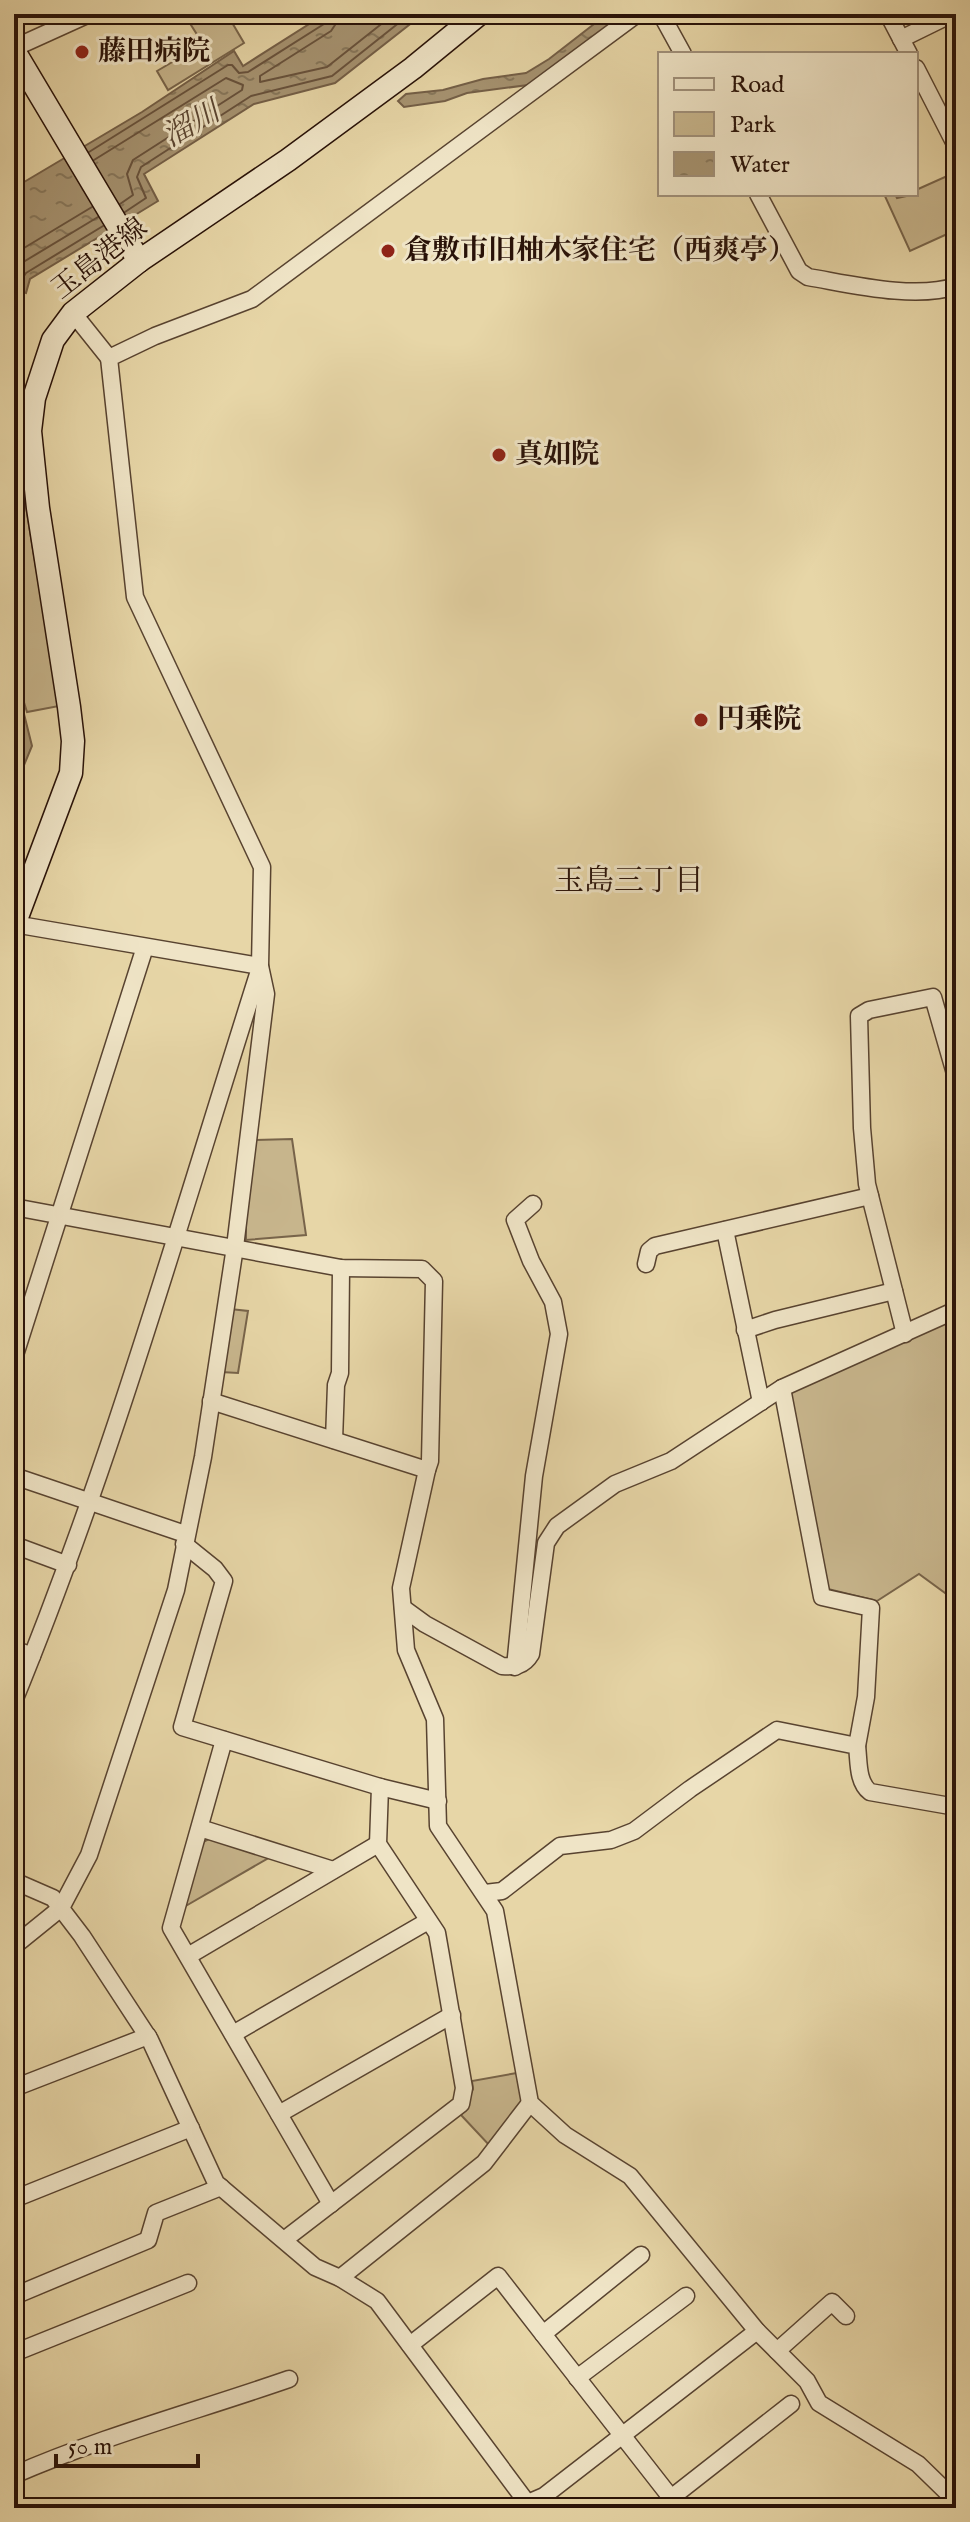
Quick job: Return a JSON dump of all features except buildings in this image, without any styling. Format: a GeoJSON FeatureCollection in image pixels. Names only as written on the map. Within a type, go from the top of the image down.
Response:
{"type":"FeatureCollection","features":[{"type":"Feature","properties":{"kind":"main road","name":"玉島港線"},"geometry":{"type":"LineString","coordinates":[[14,924],[71,773],[73,741],[69,707],[38,508],[30,431],[34,398],[53,340],[73,313],[139,261],[288,160],[413,68],[479,14]]}},
{"type":"Feature","properties":{"kind":"main road"},"geometry":{"type":"LineString","coordinates":[[14,50],[139,261]]}},
{"type":"Feature","properties":{"kind":"street"},"geometry":{"type":"LineString","coordinates":[[14,50],[89,14]]}},
{"type":"Feature","properties":{"kind":"street"},"geometry":{"type":"LineString","coordinates":[[109,358],[155,336],[252,299],[637,14]]}},
{"type":"Feature","properties":{"kind":"street"},"geometry":{"type":"LineString","coordinates":[[661,14],[682,52]]}},
{"type":"Feature","properties":{"kind":"street"},"geometry":{"type":"LineString","coordinates":[[888,14],[905,46],[952,14]]}},
{"type":"Feature","properties":{"kind":"street"},"geometry":{"type":"LineString","coordinates":[[918,72],[956,146]]}},
{"type":"Feature","properties":{"kind":"street"},"geometry":{"type":"LineString","coordinates":[[759,196],[799,271],[808,277],[904,291],[941,291],[956,286]]}},
{"type":"Feature","properties":{"kind":"street"},"geometry":{"type":"LineString","coordinates":[[14,1946],[61,1908],[89,1855],[176,1590],[203,1457],[235,1247],[266,994],[260,966],[262,867],[135,597],[109,358],[73,313]]}},
{"type":"Feature","properties":{"kind":"street"},"geometry":{"type":"LineString","coordinates":[[14,924],[260,966]]}},
{"type":"Feature","properties":{"kind":"street"},"geometry":{"type":"LineString","coordinates":[[14,1358],[145,947]]}},
{"type":"Feature","properties":{"kind":"street"},"geometry":{"type":"LineString","coordinates":[[14,1701],[89,1503],[260,966]]}},
{"type":"Feature","properties":{"kind":"street"},"geometry":{"type":"LineString","coordinates":[[905,1334],[870,1196],[862,1128],[859,1016],[869,1010],[933,997],[956,1077]]}},
{"type":"Feature","properties":{"kind":"street"},"geometry":{"type":"LineString","coordinates":[[646,1264],[649,1251],[655,1246],[870,1196]]}},
{"type":"Feature","properties":{"kind":"street"},"geometry":{"type":"LineString","coordinates":[[515,1667],[534,1476],[559,1334],[553,1302],[531,1261],[515,1220],[533,1204]]}},
{"type":"Feature","properties":{"kind":"street"},"geometry":{"type":"LineString","coordinates":[[14,1207],[341,1268],[422,1269],[434,1281],[430,1461],[401,1588],[406,1650],[435,1719],[438,1826],[495,1911],[530,2103],[565,2135],[630,2176],[757,2331],[807,2381],[819,2403],[918,2464],[956,2501]]}},
{"type":"Feature","properties":{"kind":"street"},"geometry":{"type":"LineString","coordinates":[[725,1230],[761,1402]]}},
{"type":"Feature","properties":{"kind":"street"},"geometry":{"type":"LineString","coordinates":[[334,1440],[336,1385],[340,1373],[341,1268]]}},
{"type":"Feature","properties":{"kind":"street"},"geometry":{"type":"LineString","coordinates":[[745,1330],[894,1291]]}},
{"type":"Feature","properties":{"kind":"street"},"geometry":{"type":"LineString","coordinates":[[403,1608],[425,1624],[502,1666],[515,1667],[526,1662],[531,1654],[546,1543],[557,1526],[615,1484],[671,1461],[782,1388],[956,1310]]}},
{"type":"Feature","properties":{"kind":"street"},"geometry":{"type":"LineString","coordinates":[[782,1388],[822,1597],[871,1608],[866,1697],[857,1746],[863,1787],[870,1792],[956,1807]]}},
{"type":"Feature","properties":{"kind":"street"},"geometry":{"type":"LineString","coordinates":[[211,1401],[427,1470]]}},
{"type":"Feature","properties":{"kind":"street"},"geometry":{"type":"LineString","coordinates":[[14,1476],[184,1539],[224,1581],[182,1727],[380,1787],[438,1801]]}},
{"type":"Feature","properties":{"kind":"street"},"geometry":{"type":"LineString","coordinates":[[14,1545],[68,1565]]}},
{"type":"Feature","properties":{"kind":"street"},"geometry":{"type":"LineString","coordinates":[[14,1649],[32,1656]]}},
{"type":"Feature","properties":{"kind":"street"},"geometry":{"type":"LineString","coordinates":[[485,1893],[502,1891],[560,1846],[611,1840],[634,1831],[777,1730],[857,1746]]}},
{"type":"Feature","properties":{"kind":"street"},"geometry":{"type":"LineString","coordinates":[[224,1740],[171,1928],[331,2204]]}},
{"type":"Feature","properties":{"kind":"street"},"geometry":{"type":"LineString","coordinates":[[284,2240],[461,2104],[464,2088],[437,1933],[378,1844],[380,1787]]}},
{"type":"Feature","properties":{"kind":"street"},"geometry":{"type":"LineString","coordinates":[[200,1828],[333,1870]]}},
{"type":"Feature","properties":{"kind":"street"},"geometry":{"type":"LineString","coordinates":[[188,1956],[378,1844]]}},
{"type":"Feature","properties":{"kind":"street"},"geometry":{"type":"LineString","coordinates":[[14,1881],[53,1898],[148,2036],[216,2183],[315,2267],[377,2301],[525,2507],[544,2496],[757,2331]]}},
{"type":"Feature","properties":{"kind":"street"},"geometry":{"type":"LineString","coordinates":[[233,2034],[428,1921]]}},
{"type":"Feature","properties":{"kind":"street"},"geometry":{"type":"LineString","coordinates":[[279,2114],[452,2015]]}},
{"type":"Feature","properties":{"kind":"street"},"geometry":{"type":"LineString","coordinates":[[14,2088],[148,2036]]}},
{"type":"Feature","properties":{"kind":"street"},"geometry":{"type":"LineString","coordinates":[[340,2278],[484,2163],[530,2103]]}},
{"type":"Feature","properties":{"kind":"street"},"geometry":{"type":"LineString","coordinates":[[14,2199],[191,2128]]}},
{"type":"Feature","properties":{"kind":"street"},"geometry":{"type":"LineString","coordinates":[[14,2296],[148,2240],[156,2213],[221,2187]]}},
{"type":"Feature","properties":{"kind":"street"},"geometry":{"type":"LineString","coordinates":[[543,2334],[641,2255]]}},
{"type":"Feature","properties":{"kind":"street"},"geometry":{"type":"LineString","coordinates":[[410,2345],[498,2276],[675,2503],[791,2404]]}},
{"type":"Feature","properties":{"kind":"street"},"geometry":{"type":"LineString","coordinates":[[14,2353],[188,2283]]}},
{"type":"Feature","properties":{"kind":"street"},"geometry":{"type":"LineString","coordinates":[[577,2378],[686,2296]]}},
{"type":"Feature","properties":{"kind":"street"},"geometry":{"type":"LineString","coordinates":[[777,2351],[832,2302],[846,2316]]}},
{"type":"Feature","properties":{"kind":"street"},"geometry":{"type":"LineString","coordinates":[[14,2475],[184,2412],[289,2379]]}},
{"type":"Feature","properties":{"kind":"green space"},"geometry":{"type":"Polygon","coordinates":[[[184,14],[227,14],[244,43],[168,90],[157,71],[203,44],[184,14]]]}},
{"type":"Feature","properties":{"kind":"green space"},"geometry":{"type":"Polygon","coordinates":[[[956,172],[956,230],[910,251],[885,196],[918,196],[918,189],[956,172]]]}},
{"type":"Feature","properties":{"kind":"green space"},"geometry":{"type":"Polygon","coordinates":[[[14,427],[17,428],[19,465],[59,706],[27,712],[14,670],[14,427]]]}},
{"type":"Feature","properties":{"kind":"green space"},"geometry":{"type":"Polygon","coordinates":[[[292,1139],[306,1235],[246,1240],[246,1214],[256,1140],[292,1139]]]}},
{"type":"Feature","properties":{"kind":"green space"},"geometry":{"type":"Polygon","coordinates":[[[230,1309],[248,1311],[238,1373],[221,1372],[230,1309]]]}},
{"type":"Feature","properties":{"kind":"green space"},"geometry":{"type":"Polygon","coordinates":[[[956,1317],[956,1601],[919,1574],[877,1601],[828,1589],[789,1393],[956,1317]]]}},
{"type":"Feature","properties":{"kind":"green space"},"geometry":{"type":"Polygon","coordinates":[[[211,1838],[272,1856],[184,1907],[203,1842],[211,1838]]]}},
{"type":"Feature","properties":{"kind":"green space"},"geometry":{"type":"Polygon","coordinates":[[[517,2073],[524,2104],[490,2146],[461,2115],[473,2089],[472,2081],[517,2073]]]}},
{"type":"Feature","properties":{"kind":"water","name":"溜川"},"geometry":{"type":"Polygon","coordinates":[[[325,14],[423,14],[335,83],[254,104],[144,174],[158,201],[30,279],[26,293],[14,292],[14,188],[142,112],[234,51],[243,66],[325,14]]]}},
{"type":"Feature","properties":{"kind":"water"},"geometry":{"type":"Polygon","coordinates":[[[607,14],[625,14],[528,85],[467,93],[445,101],[404,107],[398,101],[406,94],[443,90],[483,79],[526,73],[607,14]]]}},
{"type":"Feature","properties":{"kind":"water"},"geometry":{"type":"Polygon","coordinates":[[[14,674],[32,746],[14,789],[14,674]]]}},
{"type":"Feature","properties":{"kind":"place","name":"藤田病院"},"geometry":{"type":"Point","coordinates":[82,52]}},
{"type":"Feature","properties":{"kind":"place","name":"倉敷市旧柚木家住宅（西爽亭）"},"geometry":{"type":"Point","coordinates":[388,251]}},
{"type":"Feature","properties":{"kind":"place","name":"真如院"},"geometry":{"type":"Point","coordinates":[499,455]}},
{"type":"Feature","properties":{"kind":"place","name":"円乗院"},"geometry":{"type":"Point","coordinates":[701,720]}},
{"type":"Feature","properties":{"kind":"district","name":"玉島三丁目"},"geometry":{"type":"Point","coordinates":[629,882]}}]}
